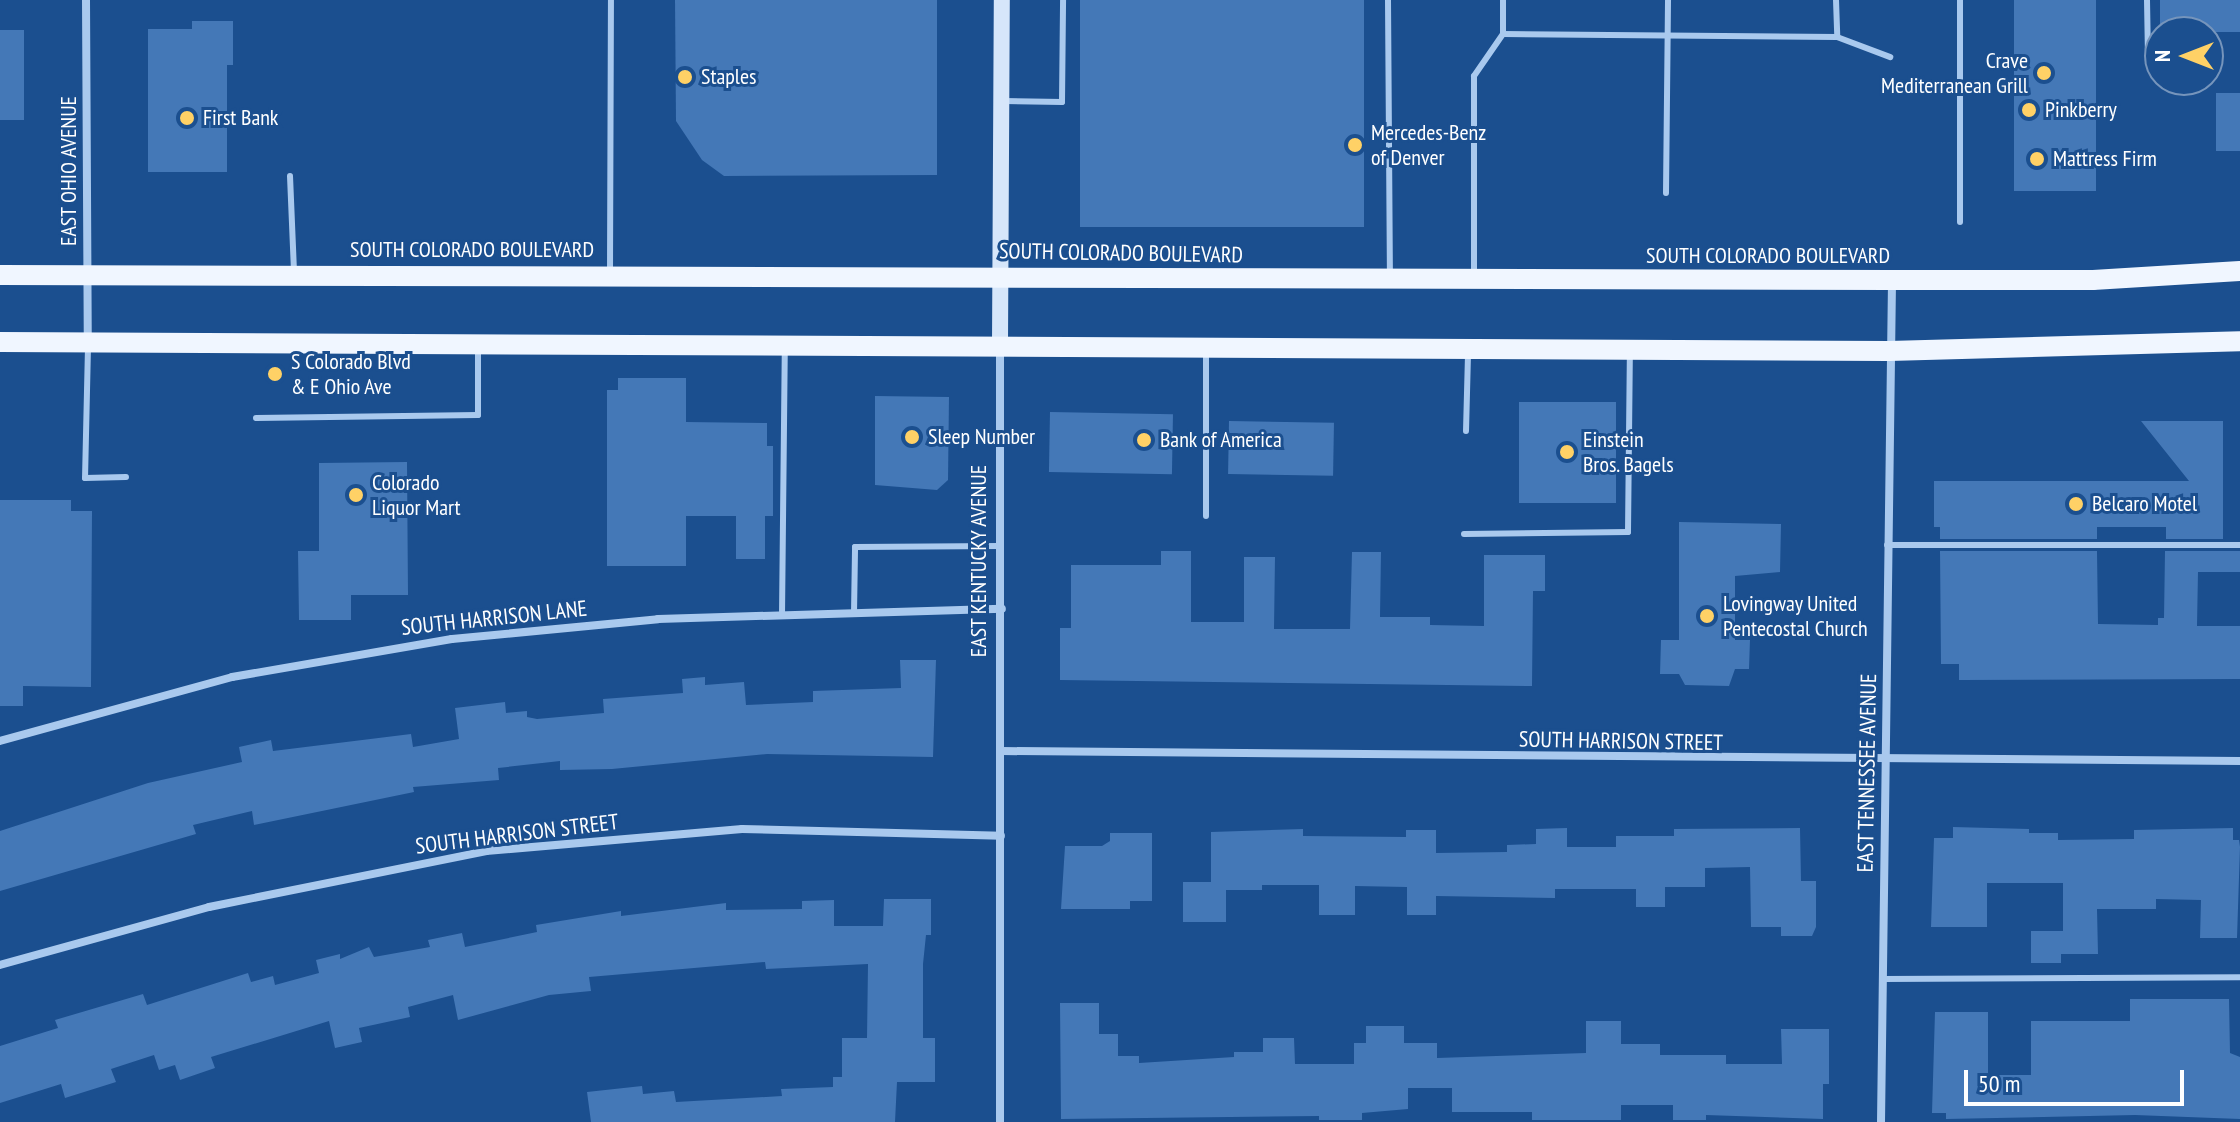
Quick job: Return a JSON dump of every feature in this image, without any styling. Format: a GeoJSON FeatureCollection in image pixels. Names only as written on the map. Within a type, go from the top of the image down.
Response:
{"type":"FeatureCollection","features":[{"type":"Feature","properties":{"kind":"main road","name":"SOUTH COLORADO BOULEVARD"},"geometry":{"type":"LineString","coordinates":[[0,275],[610,273],[1002,274],[1390,280],[2093,280],[2240,271]]}},
{"type":"Feature","properties":{"kind":"main road"},"geometry":{"type":"LineString","coordinates":[[0,342],[1000,344],[1889,351],[2240,341]]}},
{"type":"Feature","properties":{"kind":"street","name":"EAST OHIO AVENUE"},"geometry":{"type":"LineString","coordinates":[[86,0],[88,342]]}},
{"type":"Feature","properties":{"kind":"street","name":"EAST KENTUCKY AVENUE"},"geometry":{"type":"LineString","coordinates":[[1000,1122],[1002,0]]}},
{"type":"Feature","properties":{"kind":"street","name":"EAST TENNESSEE AVENUE"},"geometry":{"type":"LineString","coordinates":[[1881,1122],[1892,280]]}},
{"type":"Feature","properties":{"kind":"street","name":"SOUTH HARRISON LANE"},"geometry":{"type":"LineString","coordinates":[[0,741],[196,686],[348,654],[644,620],[1002,609]]}},
{"type":"Feature","properties":{"kind":"street","name":"SOUTH HARRISON STREET"},"geometry":{"type":"LineString","coordinates":[[1002,751],[1885,762],[2240,761]]}},
{"type":"Feature","properties":{"kind":"street","name":"SOUTH HARRISON STREET"},"geometry":{"type":"LineString","coordinates":[[0,965],[209,907],[486,851],[742,829],[1001,836]]}},
{"type":"Feature","properties":{"kind":"lane"},"geometry":{"type":"LineString","coordinates":[[610,273],[611,0]]}},
{"type":"Feature","properties":{"kind":"lane"},"geometry":{"type":"LineString","coordinates":[[1002,101],[1062,102],[1063,0]]}},
{"type":"Feature","properties":{"kind":"lane"},"geometry":{"type":"LineString","coordinates":[[1388,0],[1390,280]]}},
{"type":"Feature","properties":{"kind":"lane"},"geometry":{"type":"LineString","coordinates":[[1474,280],[1474,76],[1503,34],[1503,0]]}},
{"type":"Feature","properties":{"kind":"lane"},"geometry":{"type":"LineString","coordinates":[[1666,193],[1668,0]]}},
{"type":"Feature","properties":{"kind":"lane"},"geometry":{"type":"LineString","coordinates":[[1836,0],[1837,37]]}},
{"type":"Feature","properties":{"kind":"lane"},"geometry":{"type":"LineString","coordinates":[[1960,0],[1960,222]]}},
{"type":"Feature","properties":{"kind":"lane"},"geometry":{"type":"LineString","coordinates":[[1503,34],[1837,37],[1890,57]]}},
{"type":"Feature","properties":{"kind":"lane"},"geometry":{"type":"LineString","coordinates":[[290,176],[294,274]]}},
{"type":"Feature","properties":{"kind":"lane"},"geometry":{"type":"LineString","coordinates":[[88,342],[85,478],[126,477]]}},
{"type":"Feature","properties":{"kind":"lane"},"geometry":{"type":"LineString","coordinates":[[256,418],[478,415],[478,342]]}},
{"type":"Feature","properties":{"kind":"lane"},"geometry":{"type":"LineString","coordinates":[[782,616],[785,343]]}},
{"type":"Feature","properties":{"kind":"lane"},"geometry":{"type":"LineString","coordinates":[[1206,346],[1206,516]]}},
{"type":"Feature","properties":{"kind":"lane"},"geometry":{"type":"LineString","coordinates":[[1466,431],[1468,348]]}},
{"type":"Feature","properties":{"kind":"lane"},"geometry":{"type":"LineString","coordinates":[[1464,534],[1628,532],[1630,350]]}},
{"type":"Feature","properties":{"kind":"lane"},"geometry":{"type":"LineString","coordinates":[[1887,545],[2240,545]]}},
{"type":"Feature","properties":{"kind":"lane"},"geometry":{"type":"LineString","coordinates":[[854,614],[855,547],[1002,546]]}},
{"type":"Feature","properties":{"kind":"lane"},"geometry":{"type":"LineString","coordinates":[[1883,979],[2240,977]]}},
{"type":"Feature","properties":{"kind":"building"},"geometry":{"type":"Polygon","coordinates":[[[675,0],[937,0],[937,175],[724,176],[702,160],[676,121],[675,0]]]}},
{"type":"Feature","properties":{"kind":"building"},"geometry":{"type":"Polygon","coordinates":[[[1080,0],[1364,0],[1364,227],[1080,227],[1080,0]]]}},
{"type":"Feature","properties":{"kind":"building"},"geometry":{"type":"Polygon","coordinates":[[[2014,0],[2096,0],[2096,191],[2014,191],[2014,0]]]}},
{"type":"Feature","properties":{"kind":"building"},"geometry":{"type":"Polygon","coordinates":[[[2160,0],[2240,0],[2240,32],[2224,32],[2224,16],[2160,16],[2160,0]]]}},
{"type":"Feature","properties":{"kind":"building","name":"First Bank"},"geometry":{"type":"Polygon","coordinates":[[[192,21],[233,21],[233,65],[227,65],[227,172],[148,172],[148,29],[192,29],[192,21]]]}},
{"type":"Feature","properties":{"kind":"building"},"geometry":{"type":"Polygon","coordinates":[[[0,30],[24,30],[24,120],[0,120],[0,30]]]}},
{"type":"Feature","properties":{"kind":"building"},"geometry":{"type":"Polygon","coordinates":[[[2240,93],[2240,151],[2216,151],[2216,96],[2240,93]]]}},
{"type":"Feature","properties":{"kind":"building"},"geometry":{"type":"Polygon","coordinates":[[[618,378],[686,378],[686,422],[767,423],[767,446],[773,446],[773,516],[765,516],[765,559],[736,559],[736,516],[686,516],[686,566],[607,566],[607,390],[618,390],[618,378]]]}},
{"type":"Feature","properties":{"kind":"building","name":"Sleep Number"},"geometry":{"type":"Polygon","coordinates":[[[875,396],[949,397],[948,480],[937,490],[875,485],[875,396]]]}},
{"type":"Feature","properties":{"kind":"building"},"geometry":{"type":"Polygon","coordinates":[[[1519,402],[1616,402],[1616,503],[1519,503],[1519,402]]]}},
{"type":"Feature","properties":{"kind":"building"},"geometry":{"type":"Polygon","coordinates":[[[1050,412],[1173,414],[1172,474],[1049,472],[1050,412]]]}},
{"type":"Feature","properties":{"kind":"building"},"geometry":{"type":"Polygon","coordinates":[[[1229,421],[1334,423],[1333,476],[1228,474],[1229,421]]]}},
{"type":"Feature","properties":{"kind":"building"},"geometry":{"type":"Polygon","coordinates":[[[2141,421],[2223,421],[2223,539],[2166,539],[2166,527],[2097,527],[2097,539],[1940,539],[1940,527],[1934,527],[1934,481],[2189,481],[2141,421]]]}},
{"type":"Feature","properties":{"kind":"building"},"geometry":{"type":"Polygon","coordinates":[[[407,462],[408,595],[351,595],[351,620],[299,620],[298,551],[319,551],[319,463],[407,462]]]}},
{"type":"Feature","properties":{"kind":"building"},"geometry":{"type":"Polygon","coordinates":[[[0,500],[71,500],[71,511],[92,511],[91,687],[23,686],[23,706],[0,706],[0,500]]]}},
{"type":"Feature","properties":{"kind":"building","name":"Lovingway United Pentecostal Church"},"geometry":{"type":"Polygon","coordinates":[[[1679,522],[1781,524],[1780,572],[1735,576],[1735,640],[1750,640],[1749,669],[1735,669],[1729,686],[1685,685],[1679,674],[1660,674],[1661,640],[1679,640],[1679,522]]]}},
{"type":"Feature","properties":{"kind":"building"},"geometry":{"type":"Polygon","coordinates":[[[1161,551],[1191,551],[1191,622],[1244,622],[1244,557],[1275,557],[1274,629],[1350,629],[1352,552],[1381,552],[1380,617],[1430,617],[1430,625],[1484,626],[1484,555],[1545,555],[1545,591],[1533,591],[1532,686],[1060,680],[1060,628],[1071,628],[1071,565],[1161,565],[1161,551]]]}},
{"type":"Feature","properties":{"kind":"building"},"geometry":{"type":"Polygon","coordinates":[[[1940,551],[2097,551],[2098,624],[2158,625],[2158,618],[2164,618],[2165,551],[2240,551],[2240,572],[2198,572],[2197,626],[2240,626],[2240,679],[1959,680],[1959,664],[1941,664],[1940,551]]]}},
{"type":"Feature","properties":{"kind":"building"},"geometry":{"type":"Polygon","coordinates":[[[900,660],[936,660],[933,757],[767,754],[612,769],[560,770],[560,761],[498,768],[499,780],[413,787],[414,792],[254,825],[252,811],[193,825],[196,834],[0,891],[0,831],[148,783],[242,762],[239,747],[271,740],[273,751],[411,734],[413,747],[459,739],[455,708],[505,702],[506,713],[527,711],[527,717],[537,719],[604,713],[603,699],[683,693],[682,679],[705,677],[705,685],[744,682],[746,705],[813,702],[813,691],[901,688],[900,660]]]}},
{"type":"Feature","properties":{"kind":"building"},"geometry":{"type":"Polygon","coordinates":[[[1953,827],[2029,829],[2029,833],[2058,833],[2058,840],[2134,839],[2134,830],[2233,828],[2233,840],[2239,840],[2240,847],[2237,938],[2200,938],[2201,900],[2156,899],[2156,909],[2097,909],[2098,954],[2061,954],[2061,963],[2031,963],[2031,931],[2063,931],[2063,883],[1987,883],[1987,927],[1931,927],[1934,838],[1953,838],[1953,827]]]}},
{"type":"Feature","properties":{"kind":"building"},"geometry":{"type":"Polygon","coordinates":[[[1567,828],[1567,847],[1616,847],[1616,836],[1674,836],[1674,829],[1800,828],[1801,881],[1816,881],[1816,927],[1812,936],[1781,936],[1781,927],[1751,927],[1750,867],[1705,868],[1705,887],[1665,887],[1665,907],[1636,907],[1636,889],[1555,889],[1555,898],[1436,896],[1436,915],[1407,915],[1407,887],[1355,886],[1355,915],[1319,915],[1319,885],[1262,885],[1262,890],[1226,890],[1226,922],[1183,922],[1183,882],[1211,882],[1211,832],[1303,829],[1303,836],[1406,837],[1406,830],[1436,830],[1436,853],[1507,852],[1507,845],[1536,844],[1536,829],[1567,828]]]}},
{"type":"Feature","properties":{"kind":"building"},"geometry":{"type":"Polygon","coordinates":[[[1110,833],[1152,833],[1152,901],[1130,901],[1130,909],[1061,909],[1065,846],[1102,846],[1110,841],[1110,833]]]}},
{"type":"Feature","properties":{"kind":"building"},"geometry":{"type":"Polygon","coordinates":[[[884,899],[931,899],[931,935],[926,935],[923,964],[923,1038],[935,1038],[935,1082],[897,1082],[895,1122],[591,1122],[587,1092],[642,1086],[643,1094],[674,1091],[676,1102],[782,1096],[781,1089],[833,1087],[833,1077],[842,1077],[842,1038],[867,1038],[868,964],[766,969],[765,962],[589,977],[591,991],[549,995],[458,1020],[453,995],[408,1007],[410,1017],[359,1028],[362,1042],[335,1048],[329,1021],[211,1057],[215,1068],[180,1080],[175,1065],[159,1070],[154,1055],[111,1069],[116,1082],[65,1098],[61,1084],[0,1103],[0,1046],[58,1028],[55,1020],[143,994],[147,1005],[248,973],[251,982],[273,976],[275,985],[319,973],[316,960],[340,954],[340,959],[369,947],[374,957],[430,947],[428,940],[462,933],[465,947],[537,932],[536,925],[621,911],[621,916],[726,903],[726,910],[802,909],[802,901],[834,900],[834,926],[883,926],[884,899]]]}},
{"type":"Feature","properties":{"kind":"building"},"geometry":{"type":"Polygon","coordinates":[[[2130,999],[2229,999],[2230,1053],[2240,1057],[2240,1119],[2135,1115],[1946,1119],[1946,1113],[1932,1113],[1935,1012],[1988,1012],[1988,1075],[2031,1075],[2031,1021],[2130,1021],[2130,999]]]}},
{"type":"Feature","properties":{"kind":"building"},"geometry":{"type":"Polygon","coordinates":[[[1060,1003],[1099,1003],[1099,1034],[1118,1034],[1118,1056],[1139,1056],[1139,1063],[1234,1057],[1234,1052],[1263,1052],[1263,1038],[1294,1038],[1295,1064],[1354,1064],[1354,1043],[1366,1043],[1366,1026],[1404,1026],[1404,1043],[1437,1043],[1437,1058],[1586,1053],[1586,1021],[1621,1021],[1621,1044],[1660,1044],[1660,1055],[1726,1055],[1726,1064],[1782,1064],[1781,1029],[1829,1029],[1829,1084],[1823,1084],[1823,1119],[1706,1115],[1706,1120],[1673,1120],[1673,1105],[1621,1105],[1621,1120],[1532,1120],[1532,1112],[1452,1112],[1452,1088],[1408,1088],[1408,1109],[1362,1113],[1362,1120],[1319,1120],[1319,1116],[1061,1119],[1060,1003]]]}},
{"type":"Feature","properties":{"kind":"place","name":"Crave Mediterranean Grill"},"geometry":{"type":"Point","coordinates":[2044,73]}},
{"type":"Feature","properties":{"kind":"place","name":"Staples"},"geometry":{"type":"Point","coordinates":[685,77]}},
{"type":"Feature","properties":{"kind":"place","name":"Pinkberry"},"geometry":{"type":"Point","coordinates":[2029,110]}},
{"type":"Feature","properties":{"kind":"place","name":"First Bank"},"geometry":{"type":"Point","coordinates":[187,118]}},
{"type":"Feature","properties":{"kind":"place","name":"Mercedes-Benz of Denver"},"geometry":{"type":"Point","coordinates":[1355,145]}},
{"type":"Feature","properties":{"kind":"place","name":"Mattress Firm"},"geometry":{"type":"Point","coordinates":[2037,159]}},
{"type":"Feature","properties":{"kind":"place","name":"S Colorado Blvd & E Ohio Ave"},"geometry":{"type":"Point","coordinates":[275,374]}},
{"type":"Feature","properties":{"kind":"place","name":"Sleep Number"},"geometry":{"type":"Point","coordinates":[912,437]}},
{"type":"Feature","properties":{"kind":"place","name":"Bank of America"},"geometry":{"type":"Point","coordinates":[1144,440]}},
{"type":"Feature","properties":{"kind":"place","name":"Einstein Bros. Bagels"},"geometry":{"type":"Point","coordinates":[1567,452]}},
{"type":"Feature","properties":{"kind":"place","name":"Colorado Liquor Mart"},"geometry":{"type":"Point","coordinates":[356,495]}},
{"type":"Feature","properties":{"kind":"place","name":"Belcaro Motel"},"geometry":{"type":"Point","coordinates":[2076,504]}},
{"type":"Feature","properties":{"kind":"place","name":"Lovingway United Pentecostal Church"},"geometry":{"type":"Point","coordinates":[1707,616]}}]}
